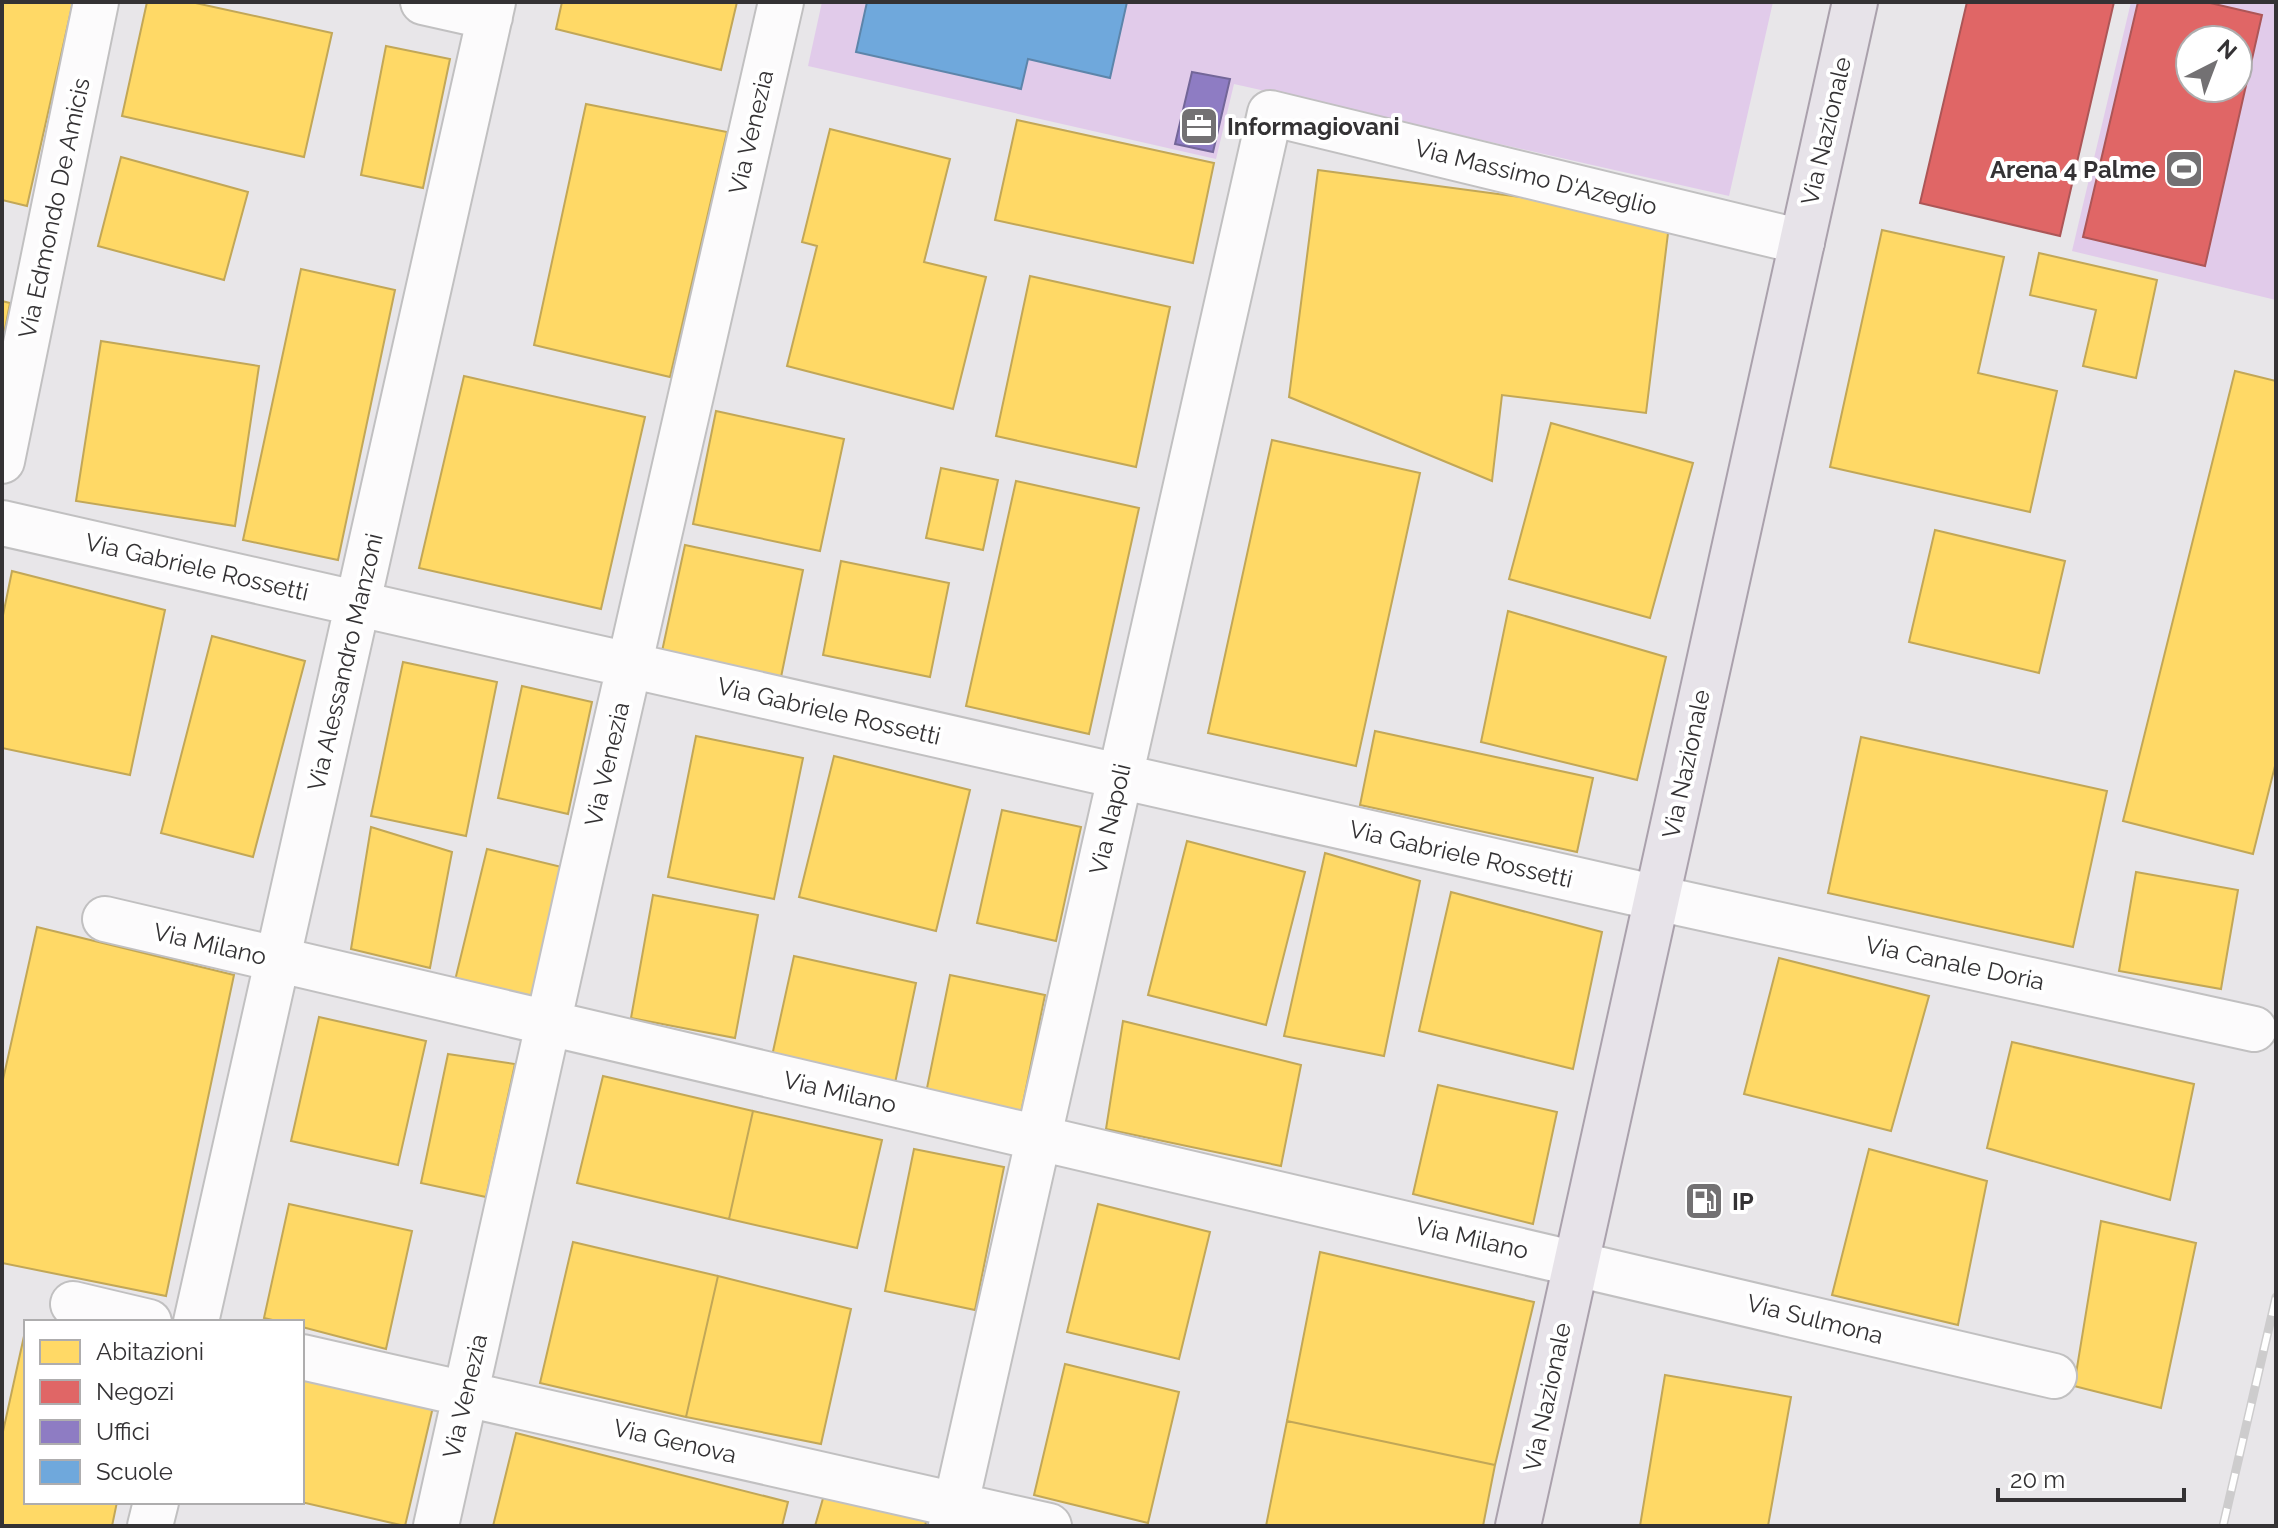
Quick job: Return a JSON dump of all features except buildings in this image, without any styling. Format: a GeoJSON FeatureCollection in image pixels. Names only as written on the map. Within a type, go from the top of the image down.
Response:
{"type":"FeatureCollection","features":[{"type":"Feature","properties":{"kind":"main road","name":"Via Nazionale"},"geometry":{"type":"LineString","coordinates":[[1518,1526],[1855,2]]}},
{"type":"Feature","properties":{"kind":"street","name":"Via Edmondo De Amicis"},"geometry":{"type":"LineString","coordinates":[[2,461],[96,2]]}},
{"type":"Feature","properties":{"kind":"street"},"geometry":{"type":"LineString","coordinates":[[423,2],[492,10]]}},
{"type":"Feature","properties":{"kind":"street","name":"Via Venezia"},"geometry":{"type":"LineString","coordinates":[[436,1526],[781,2]]}},
{"type":"Feature","properties":{"kind":"street","name":"Via Alessandro Manzoni"},"geometry":{"type":"LineString","coordinates":[[196,1320],[492,10]]}},
{"type":"Feature","properties":{"kind":"street","name":"Via Massimo D'Azeglio"},"geometry":{"type":"LineString","coordinates":[[1270,113],[1802,242]]}},
{"type":"Feature","properties":{"kind":"street","name":"Via Napoli"},"geometry":{"type":"LineString","coordinates":[[953,1516],[1270,113]]}},
{"type":"Feature","properties":{"kind":"street","name":"Via Gabriele Rossetti"},"geometry":{"type":"LineString","coordinates":[[2,523],[1657,898]]}},
{"type":"Feature","properties":{"kind":"street","name":"Via Canale Doria"},"geometry":{"type":"LineString","coordinates":[[1657,898],[2254,1029]]}},
{"type":"Feature","properties":{"kind":"street","name":"Via Milano"},"geometry":{"type":"LineString","coordinates":[[105,919],[1576,1262]]}},
{"type":"Feature","properties":{"kind":"street","name":"Via Sulmona"},"geometry":{"type":"LineString","coordinates":[[1576,1262],[2054,1376]]}},
{"type":"Feature","properties":{"kind":"street"},"geometry":{"type":"LineString","coordinates":[[73,1304],[141,1320]]}},
{"type":"Feature","properties":{"kind":"street","name":"Via Genova"},"geometry":{"type":"LineString","coordinates":[[304,1357],[465,1393],[953,1516],[1049,1526]]}},
{"type":"Feature","properties":{"kind":"street"},"geometry":{"type":"LineString","coordinates":[[150,1526],[156,1504]]}},
{"type":"Feature","properties":{"kind":"shaded area"},"geometry":{"type":"Polygon","coordinates":[[[822,2],[1773,2],[1729,196],[1234,84],[1216,159],[808,66],[822,2]]]}},
{"type":"Feature","properties":{"kind":"shaded area","name":"Arena 4 Palme"},"geometry":{"type":"Polygon","coordinates":[[[2131,2],[2276,2],[2276,300],[2072,251],[2131,2]]]}},
{"type":"Feature","properties":{"kind":"railway"},"geometry":{"type":"LineString","coordinates":[[2223,1526],[2276,1297]]}},
{"type":"Feature","properties":{"kind":"place","name":"Informagiovani"},"geometry":{"type":"Point","coordinates":[1199,126]}},
{"type":"Feature","properties":{"kind":"place","name":"Arena 4 Palme"},"geometry":{"type":"Point","coordinates":[2184,169]}},
{"type":"Feature","properties":{"kind":"place","name":"IP"},"geometry":{"type":"Point","coordinates":[1704,1201]}}]}
